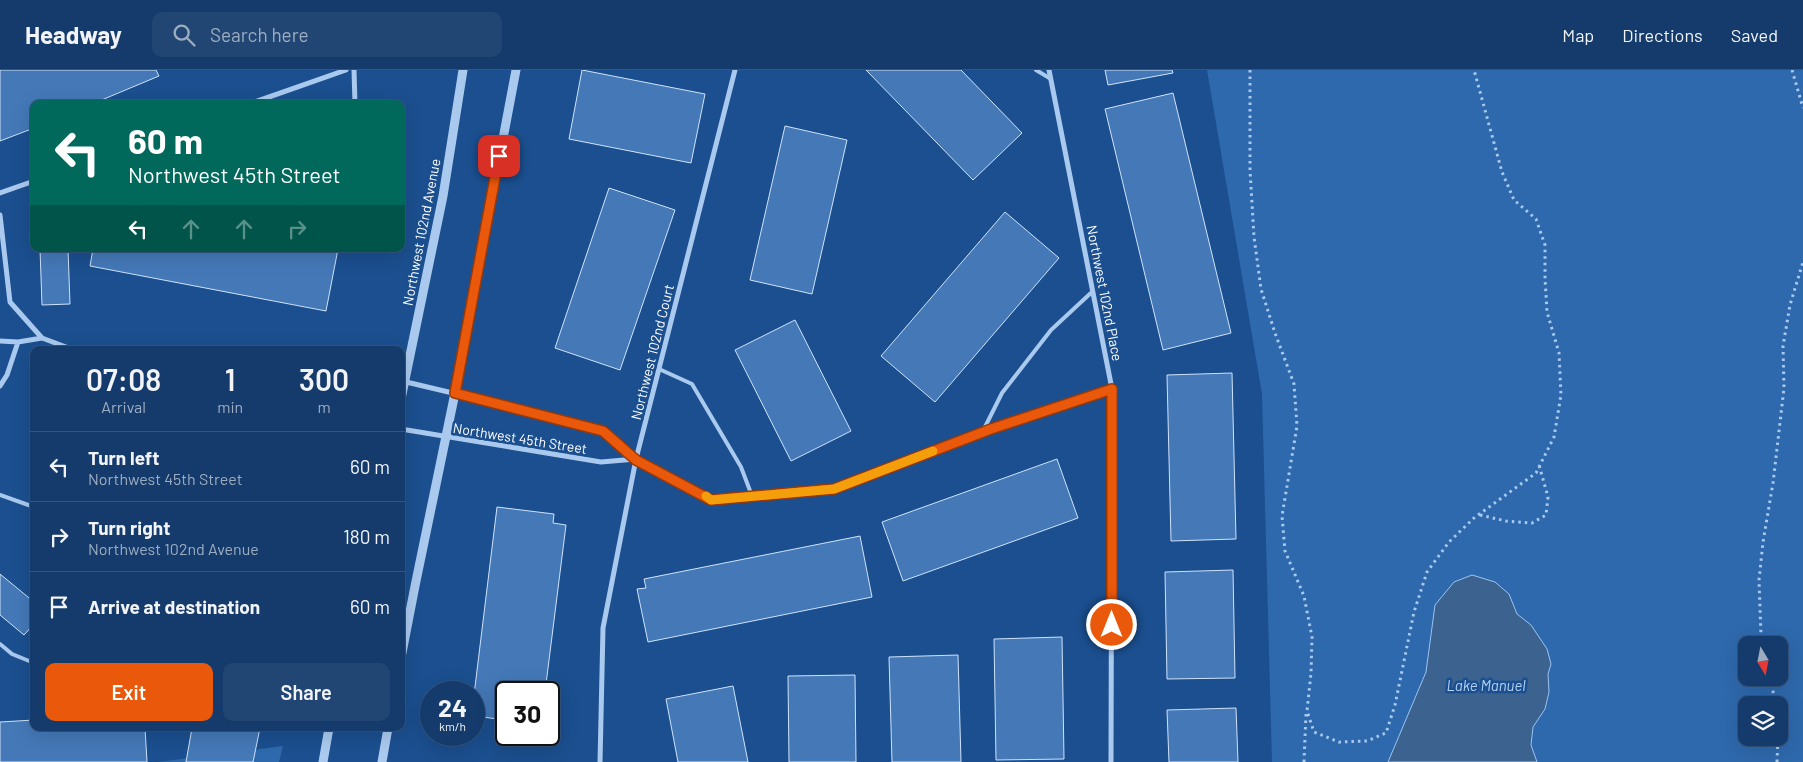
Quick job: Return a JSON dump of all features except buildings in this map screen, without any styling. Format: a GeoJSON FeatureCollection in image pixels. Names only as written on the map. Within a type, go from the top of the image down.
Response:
{"type":"FeatureCollection","features":[{"type":"Feature","properties":{"kind":"street"},"geometry":{"type":"LineString","coordinates":[[260,100],[346,70]]}},
{"type":"Feature","properties":{"kind":"street"},"geometry":{"type":"LineString","coordinates":[[354,70],[355,100]]}},
{"type":"Feature","properties":{"kind":"street","name":"Northwest 102nd Avenue"},"geometry":{"type":"LineString","coordinates":[[405,372],[443,196],[463,70]]}},
{"type":"Feature","properties":{"kind":"street"},"geometry":{"type":"LineString","coordinates":[[405,638],[455,393],[516,70]]}},
{"type":"Feature","properties":{"kind":"street","name":"Northwest 102nd Court"},"geometry":{"type":"LineString","coordinates":[[600,762],[603,628],[636,460],[735,70]]}},
{"type":"Feature","properties":{"kind":"street","name":"Northwest 102nd Place"},"geometry":{"type":"LineString","coordinates":[[1049,70],[1112,389],[1111,762]]}},
{"type":"Feature","properties":{"kind":"street"},"geometry":{"type":"LineString","coordinates":[[0,194],[30,183]]}},
{"type":"Feature","properties":{"kind":"street"},"geometry":{"type":"LineString","coordinates":[[0,215],[10,302],[42,338],[63,346]]}},
{"type":"Feature","properties":{"kind":"street"},"geometry":{"type":"LineString","coordinates":[[0,341],[18,342],[42,338]]}},
{"type":"Feature","properties":{"kind":"street"},"geometry":{"type":"LineString","coordinates":[[0,386],[7,375],[18,342]]}},
{"type":"Feature","properties":{"kind":"street","name":"Northwest 45th Street"},"geometry":{"type":"LineString","coordinates":[[405,381],[603,431],[636,460],[711,500],[834,489],[982,433],[1112,389]]}},
{"type":"Feature","properties":{"kind":"street","name":"Northwest 45th Street"},"geometry":{"type":"LineString","coordinates":[[405,430],[601,462],[636,460]]}},
{"type":"Feature","properties":{"kind":"street"},"geometry":{"type":"LineString","coordinates":[[323,762],[328,731]]}},
{"type":"Feature","properties":{"kind":"street"},"geometry":{"type":"LineString","coordinates":[[382,762],[387,731]]}},
{"type":"Feature","properties":{"kind":"lane"},"geometry":{"type":"LineString","coordinates":[[1036,70],[1051,79]]}},
{"type":"Feature","properties":{"kind":"lane"},"geometry":{"type":"LineString","coordinates":[[982,433],[1002,393],[1050,330],[1093,291]]}},
{"type":"Feature","properties":{"kind":"lane"},"geometry":{"type":"LineString","coordinates":[[659,369],[692,384],[741,467],[752,496]]}},
{"type":"Feature","properties":{"kind":"lane"},"geometry":{"type":"LineString","coordinates":[[0,495],[30,506]]}},
{"type":"Feature","properties":{"kind":"lane"},"geometry":{"type":"LineString","coordinates":[[0,644],[12,654],[30,661]]}},
{"type":"Feature","properties":{"kind":"path"},"geometry":{"type":"LineString","coordinates":[[1250,70],[1250,170],[1254,237],[1261,289],[1274,333],[1294,384],[1297,426],[1282,516],[1285,551],[1304,596],[1312,637],[1304,762]]}},
{"type":"Feature","properties":{"kind":"path"},"geometry":{"type":"LineString","coordinates":[[1307,711],[1314,732],[1339,742],[1367,741],[1386,733],[1395,705],[1414,612],[1427,572],[1449,542],[1479,514],[1536,472],[1554,437],[1561,395],[1559,353],[1547,312],[1544,278],[1545,245],[1536,219],[1514,200],[1502,172],[1474,70]]}},
{"type":"Feature","properties":{"kind":"path"},"geometry":{"type":"LineString","coordinates":[[1792,70],[1803,108]]}},
{"type":"Feature","properties":{"kind":"path"},"geometry":{"type":"LineString","coordinates":[[1761,636],[1759,580],[1762,542],[1773,484],[1780,427],[1784,388],[1783,346],[1790,305],[1803,262]]}},
{"type":"Feature","properties":{"kind":"path"},"geometry":{"type":"LineString","coordinates":[[1479,514],[1506,521],[1532,523],[1546,515],[1548,497],[1540,465]]}},
{"type":"Feature","properties":{"kind":"path"},"geometry":{"type":"LineString","coordinates":[[1777,762],[1778,746]]}},
{"type":"Feature","properties":{"kind":"shaded area"},"geometry":{"type":"Polygon","coordinates":[[[1207,70],[1803,70],[1803,762],[1272,762],[1262,394],[1207,70]]]}},
{"type":"Feature","properties":{"kind":"shaded area"},"geometry":{"type":"Polygon","coordinates":[[[283,746],[279,762],[158,762],[283,746]]]}},
{"type":"Feature","properties":{"kind":"water","name":"Lake Manuel"},"geometry":{"type":"Polygon","coordinates":[[[1472,575],[1495,582],[1509,594],[1517,614],[1531,625],[1547,649],[1551,664],[1548,674],[1549,692],[1545,709],[1533,727],[1531,745],[1537,762],[1388,762],[1426,672],[1435,605],[1454,582],[1472,575]]]}},
{"type":"Feature","properties":{"kind":"slow traffic"},"geometry":{"type":"LineString","coordinates":[[706,496],[711,500],[834,489],[933,451]]}},
{"type":"Feature","properties":{"kind":"route"},"geometry":{"type":"LineString","coordinates":[[499,156],[455,393],[603,431],[636,460],[711,500],[834,489],[991,429],[1112,389],[1112,625]]}}]}
